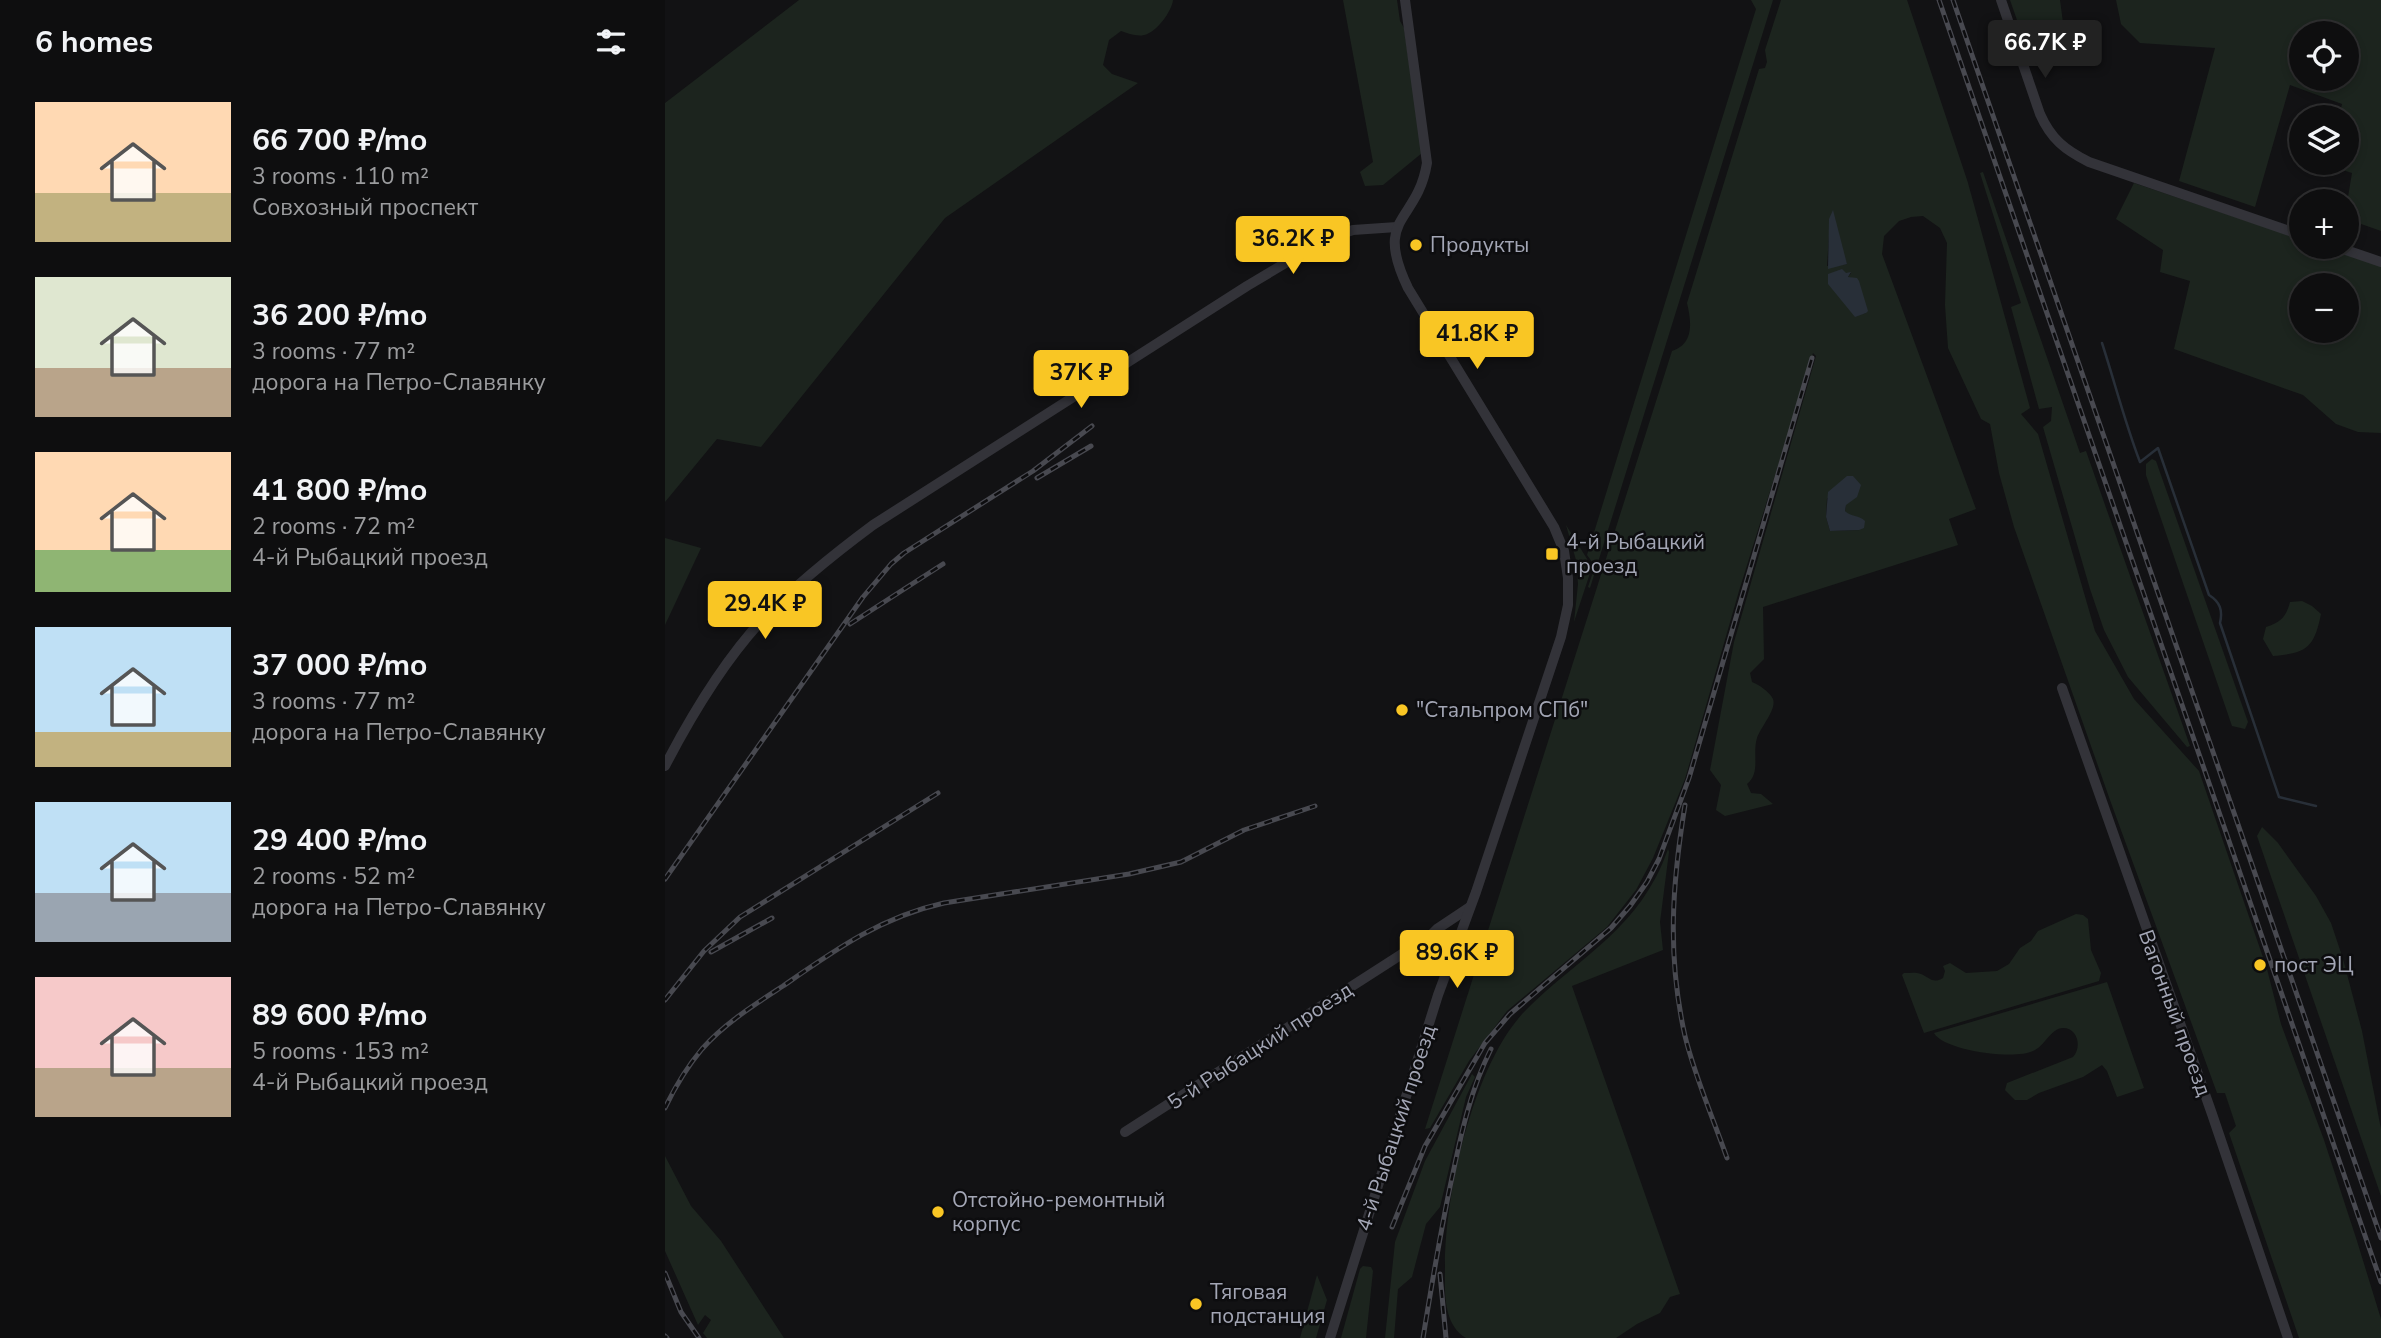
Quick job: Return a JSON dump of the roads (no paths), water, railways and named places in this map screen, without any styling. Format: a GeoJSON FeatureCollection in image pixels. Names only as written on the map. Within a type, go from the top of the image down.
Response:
{"type":"FeatureCollection","features":[{"type":"Feature","properties":{"kind":"street"},"geometry":{"type":"LineString","coordinates":[[665,766],[699,707],[754,629],[828,558],[873,525],[1235,293],[1324,240],[1353,230],[1397,227],[1416,196],[1425,174],[1427,153],[1405,0]]}},
{"type":"Feature","properties":{"kind":"street"},"geometry":{"type":"LineString","coordinates":[[2001,0],[2040,114],[2048,131],[2058,143],[2089,162],[2289,231]]}},
{"type":"Feature","properties":{"kind":"street","name":"4-й Рыбацкий проезд"},"geometry":{"type":"LineString","coordinates":[[1330,1338],[1448,965],[1561,637],[1568,605],[1569,578],[1559,537],[1547,513],[1408,288],[1397,266],[1394,252],[1397,227]]}},
{"type":"Feature","properties":{"kind":"street"},"geometry":{"type":"LineString","coordinates":[[2359,254],[2381,262]]}},
{"type":"Feature","properties":{"kind":"street","name":"Вагонный проезд"},"geometry":{"type":"LineString","coordinates":[[2061,688],[2212,1114],[2288,1338]]}},
{"type":"Feature","properties":{"kind":"street","name":"5-й Рыбацкий проезд"},"geometry":{"type":"LineString","coordinates":[[1125,1132],[1430,936],[1470,907]]}},
{"type":"Feature","properties":{"kind":"street"},"geometry":{"type":"LineString","coordinates":[[1430,936],[1444,937],[1456,943]]}},
{"type":"Feature","properties":{"kind":"street"},"geometry":{"type":"LineString","coordinates":[[1430,936],[1439,946],[1448,965]]}},
{"type":"Feature","properties":{"kind":"waterway"},"geometry":{"type":"LineString","coordinates":[[2102,343],[2140,462],[2158,448],[2209,595],[2220,607],[2220,623],[2279,797],[2316,806]]}},
{"type":"Feature","properties":{"kind":"railway"},"geometry":{"type":"LineString","coordinates":[[1939,0],[2381,1282]]}},
{"type":"Feature","properties":{"kind":"railway"},"geometry":{"type":"LineString","coordinates":[[1953,0],[2381,1238]]}},
{"type":"Feature","properties":{"kind":"railway"},"geometry":{"type":"LineString","coordinates":[[1392,1227],[1425,1146],[1485,1043],[1510,1014],[1611,928],[1647,882],[1659,859],[1689,778],[1812,358]]}},
{"type":"Feature","properties":{"kind":"railway"},"geometry":{"type":"LineString","coordinates":[[665,879],[863,597],[891,564],[1033,471],[1092,426]]}},
{"type":"Feature","properties":{"kind":"railway"},"geometry":{"type":"LineString","coordinates":[[1037,478],[1091,446]]}},
{"type":"Feature","properties":{"kind":"railway"},"geometry":{"type":"LineString","coordinates":[[850,624],[943,564]]}},
{"type":"Feature","properties":{"kind":"railway"},"geometry":{"type":"LineString","coordinates":[[665,1000],[704,951],[740,917],[938,793]]}},
{"type":"Feature","properties":{"kind":"railway"},"geometry":{"type":"LineString","coordinates":[[1685,805],[1673,920],[1679,1006],[1689,1051],[1727,1158]]}},
{"type":"Feature","properties":{"kind":"railway"},"geometry":{"type":"LineString","coordinates":[[665,1108],[691,1063],[720,1031],[821,960],[879,926],[944,903],[1129,874],[1181,862],[1244,830],[1315,806]]}},
{"type":"Feature","properties":{"kind":"railway"},"geometry":{"type":"LineString","coordinates":[[711,952],[772,918]]}},
{"type":"Feature","properties":{"kind":"railway"},"geometry":{"type":"LineString","coordinates":[[1423,1338],[1460,1141],[1473,1094],[1491,1049]]}},
{"type":"Feature","properties":{"kind":"railway"},"geometry":{"type":"LineString","coordinates":[[665,1273],[681,1312],[699,1338]]}},
{"type":"Feature","properties":{"kind":"railway"},"geometry":{"type":"LineString","coordinates":[[1440,1274],[1446,1338]]}},
{"type":"Feature","properties":{"kind":"place","name":"Продукты"},"geometry":{"type":"Point","coordinates":[1416,245]}},
{"type":"Feature","properties":{"kind":"place","name":"4-й Рыбацкий проезд"},"geometry":{"type":"Point","coordinates":[1552,554]}},
{"type":"Feature","properties":{"kind":"place","name":"\"Стальпром СПб\""},"geometry":{"type":"Point","coordinates":[1402,710]}},
{"type":"Feature","properties":{"kind":"place","name":"пост ЭЦ"},"geometry":{"type":"Point","coordinates":[2260,965]}},
{"type":"Feature","properties":{"kind":"place","name":"Отстойно-ремонтный корпус"},"geometry":{"type":"Point","coordinates":[938,1212]}},
{"type":"Feature","properties":{"kind":"place","name":"Тяговая подстанция"},"geometry":{"type":"Point","coordinates":[1196,1304]}}]}
